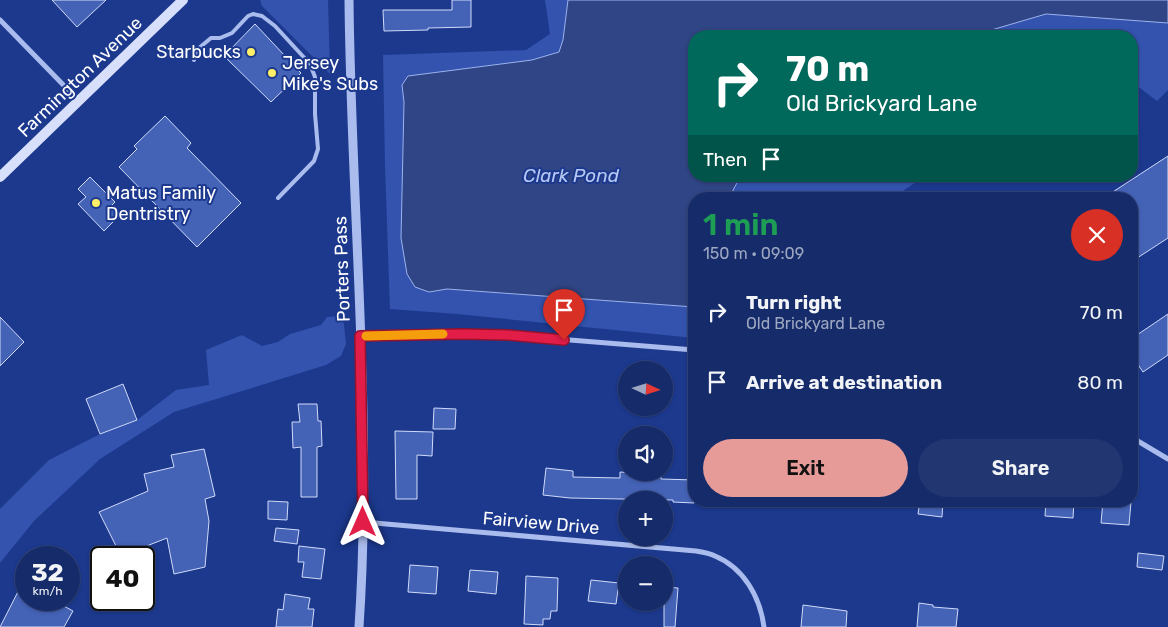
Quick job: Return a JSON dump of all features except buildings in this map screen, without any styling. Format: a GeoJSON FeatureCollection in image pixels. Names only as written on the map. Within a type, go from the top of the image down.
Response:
{"type":"FeatureCollection","features":[{"type":"Feature","properties":{"kind":"main road","name":"Farmington Avenue"},"geometry":{"type":"LineString","coordinates":[[0,177],[183,0]]}},
{"type":"Feature","properties":{"kind":"street","name":"Porters Pass"},"geometry":{"type":"LineString","coordinates":[[349,0],[360,336],[363,522],[359,627]]}},
{"type":"Feature","properties":{"kind":"street"},"geometry":{"type":"LineString","coordinates":[[0,20],[80,101]]}},
{"type":"Feature","properties":{"kind":"street"},"geometry":{"type":"LineString","coordinates":[[360,336],[508,335],[688,350]]}},
{"type":"Feature","properties":{"kind":"street"},"geometry":{"type":"LineString","coordinates":[[1138,441],[1168,459]]}},
{"type":"Feature","properties":{"kind":"street","name":"Fairview Drive"},"geometry":{"type":"LineString","coordinates":[[363,522],[696,551],[714,555],[730,564],[746,579],[756,597],[764,627]]}},
{"type":"Feature","properties":{"kind":"lane"},"geometry":{"type":"LineString","coordinates":[[194,60],[199,48],[211,38],[220,38],[232,33],[248,16],[253,14],[262,16],[275,26],[310,64],[315,76],[315,114],[318,149],[314,161],[278,198]]}},
{"type":"Feature","properties":{"kind":"shaded area"},"geometry":{"type":"Polygon","coordinates":[[[260,0],[328,0],[330,74],[262,6],[260,0]]]}},
{"type":"Feature","properties":{"kind":"shaded area"},"geometry":{"type":"Polygon","coordinates":[[[545,0],[568,0],[563,40],[559,52],[532,60],[408,76],[403,85],[401,238],[429,292],[447,289],[688,307],[688,337],[390,309],[383,55],[526,50],[550,34],[545,0]]]}},
{"type":"Feature","properties":{"kind":"shaded area"},"geometry":{"type":"Polygon","coordinates":[[[1046,14],[1168,23],[1168,90],[1157,101],[1138,87],[1138,30],[991,30],[1046,14]]]}},
{"type":"Feature","properties":{"kind":"shaded area"},"geometry":{"type":"Polygon","coordinates":[[[738,182],[916,182],[901,192],[733,192],[738,182]]]}},
{"type":"Feature","properties":{"kind":"shaded area"},"geometry":{"type":"Polygon","coordinates":[[[343,316],[346,344],[341,356],[326,365],[174,412],[100,459],[34,521],[0,563],[0,509],[49,460],[100,434],[137,420],[176,390],[209,385],[206,350],[242,335],[262,346],[278,342],[290,334],[321,325],[327,317],[343,316]]]}},
{"type":"Feature","properties":{"kind":"water","name":"Clark Pond"},"geometry":{"type":"Polygon","coordinates":[[[568,0],[1168,0],[1168,23],[1046,14],[991,30],[688,30],[688,182],[738,182],[733,192],[688,192],[688,307],[447,289],[429,292],[415,287],[407,274],[401,238],[404,102],[402,85],[408,76],[532,60],[559,52],[563,40],[568,0]]]}},
{"type":"Feature","properties":{"kind":"slow traffic"},"geometry":{"type":"LineString","coordinates":[[366,336],[443,334]]}},
{"type":"Feature","properties":{"kind":"place","name":"Starbucks"},"geometry":{"type":"Point","coordinates":[251,52]}},
{"type":"Feature","properties":{"kind":"place","name":"Jersey Mike's Subs"},"geometry":{"type":"Point","coordinates":[272,73]}},
{"type":"Feature","properties":{"kind":"place","name":"Matus Family Dentristry"},"geometry":{"type":"Point","coordinates":[96,203]}},
{"type":"Feature","properties":{"kind":"route"},"geometry":{"type":"LineString","coordinates":[[363,522],[360,336],[462,334],[508,335],[564,340]]}}]}
